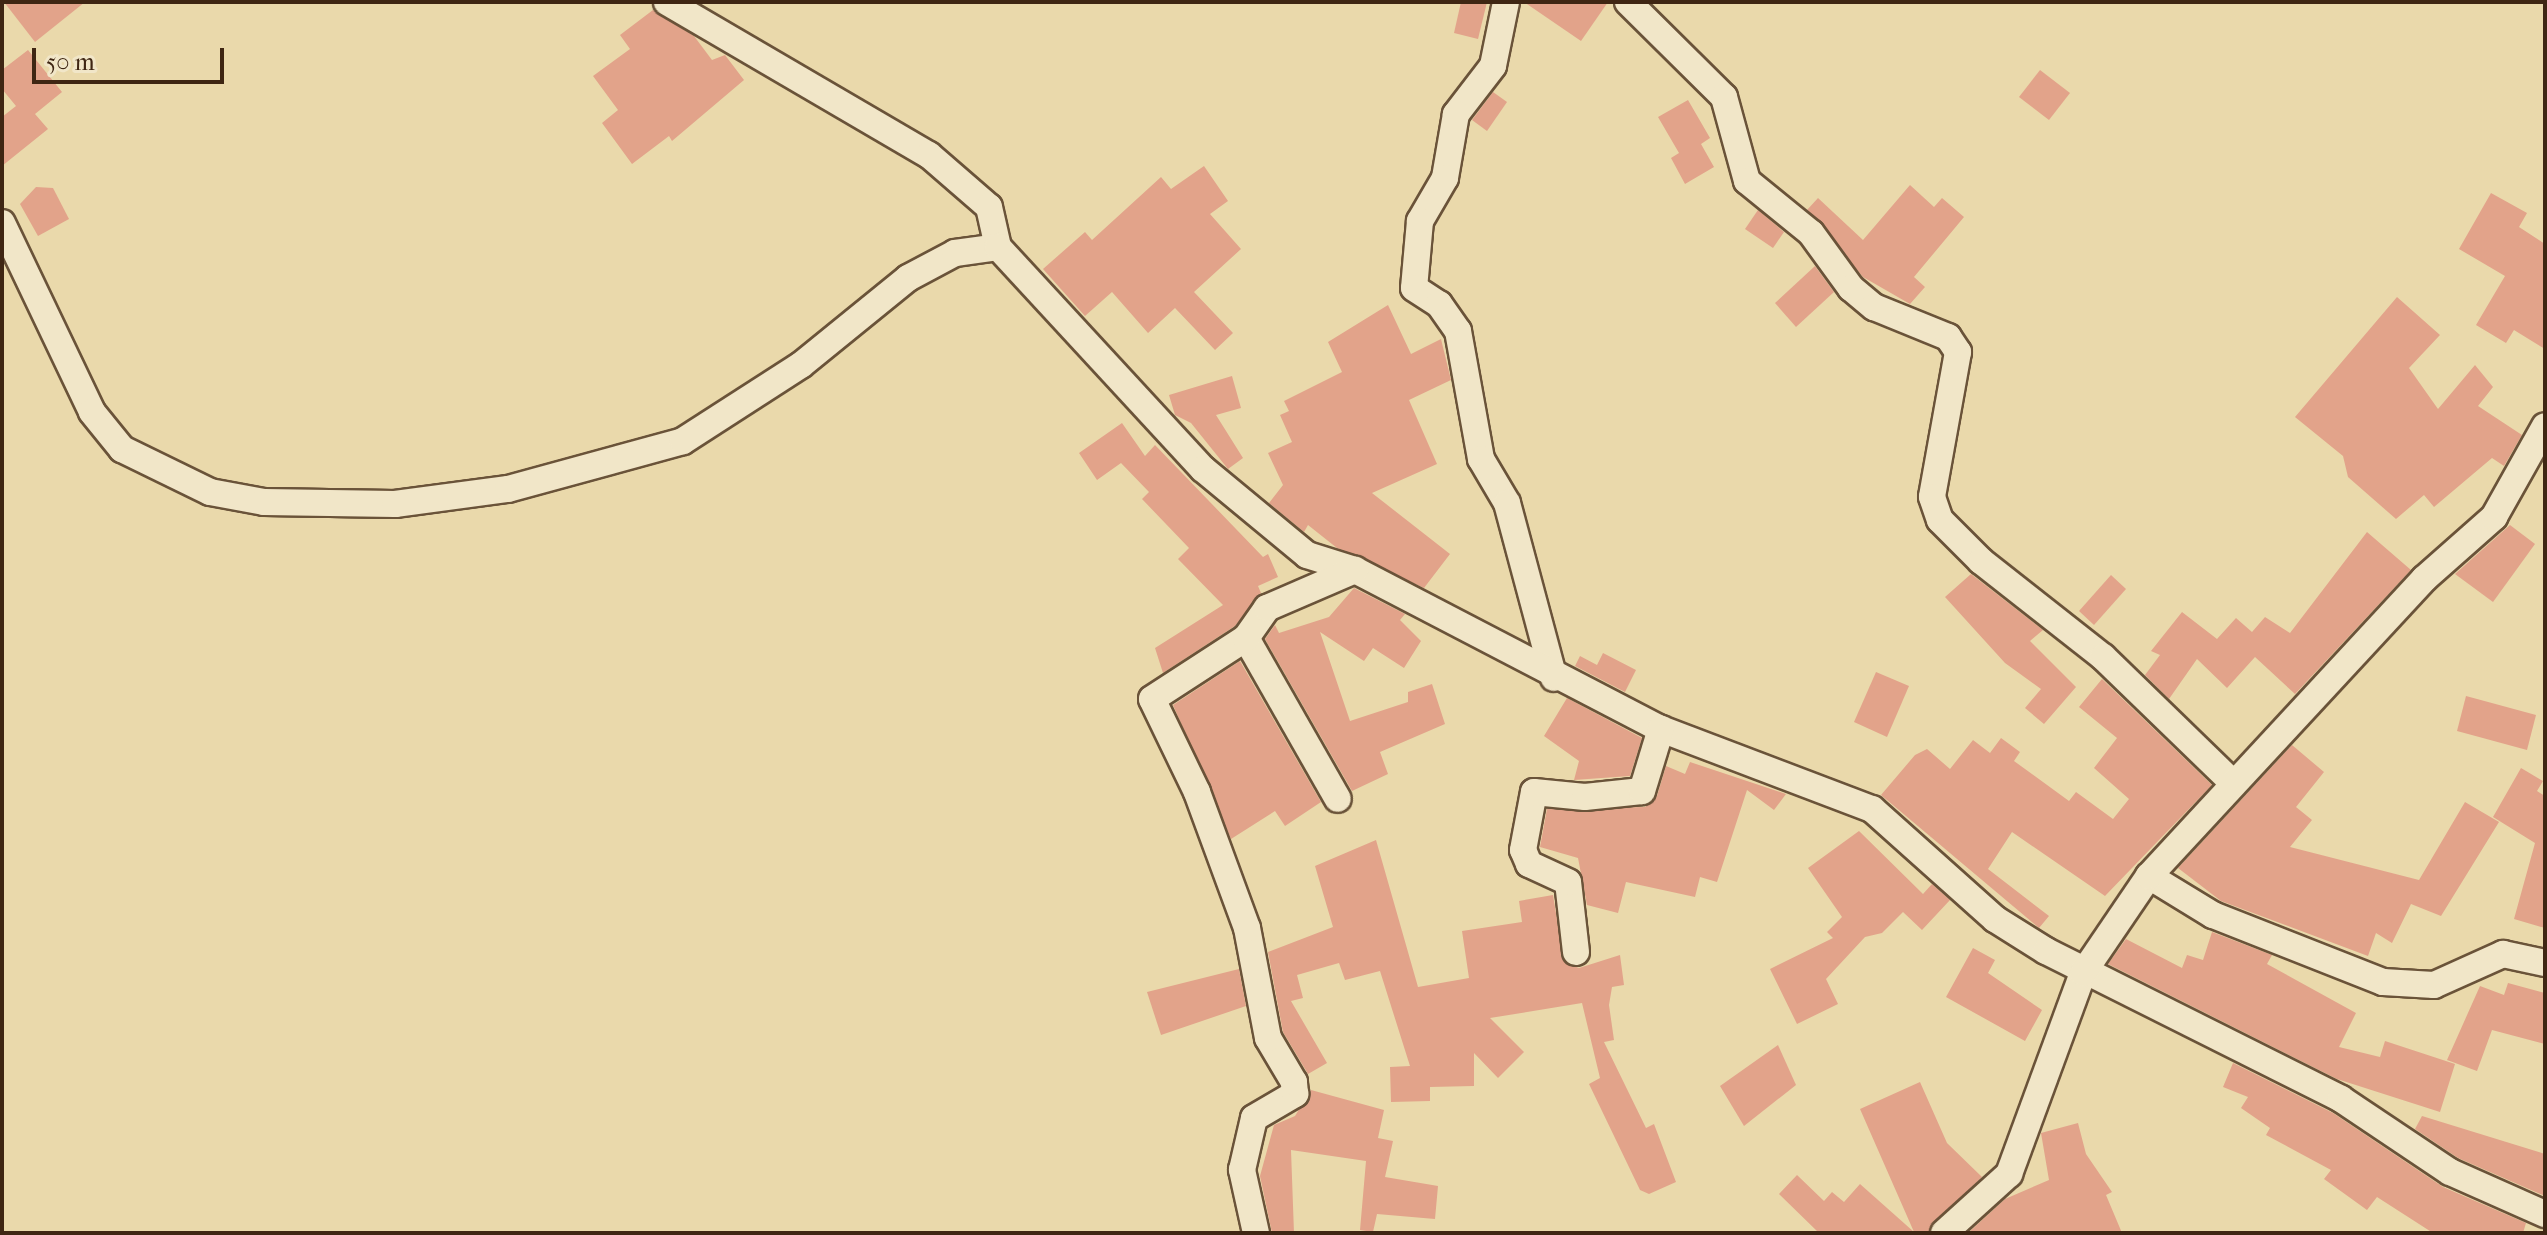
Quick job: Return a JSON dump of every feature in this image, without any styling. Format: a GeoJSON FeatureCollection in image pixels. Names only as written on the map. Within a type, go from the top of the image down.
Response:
{"type":"FeatureCollection","features":[{"type":"Feature","properties":{"kind":"street"},"geometry":{"type":"LineString","coordinates":[[667,2],[929,155],[989,207],[998,247],[1257,518],[1307,555],[1355,570],[1554,678],[1661,729],[1872,809],[1995,919],[2083,973],[2341,1099],[2450,1172],[2545,1214]]}},
{"type":"Feature","properties":{"kind":"street"},"geometry":{"type":"LineString","coordinates":[[1506,2],[1493,66],[1456,114],[1445,178],[1420,221],[1414,288],[1439,304],[1458,331],[1481,459],[1507,503],[1554,678]]}},
{"type":"Feature","properties":{"kind":"street"},"geometry":{"type":"LineString","coordinates":[[1628,2],[1724,97],[1747,181],[1811,233],[1874,307],[1948,337],[1958,352],[1932,497],[1940,520],[1981,561],[2103,657],[2233,783]]}},
{"type":"Feature","properties":{"kind":"street"},"geometry":{"type":"LineString","coordinates":[[2,223],[92,412],[122,449],[210,492],[264,502],[395,504],[508,489],[683,441],[801,365],[908,278],[955,253],[998,247]]}},
{"type":"Feature","properties":{"kind":"street"},"geometry":{"type":"LineString","coordinates":[[1944,1233],[2009,1174],[2083,973],[2149,876],[2424,579],[2494,517],[2545,426]]}},
{"type":"Feature","properties":{"kind":"street"},"geometry":{"type":"LineString","coordinates":[[1256,1233],[1242,1170],[1254,1118],[1295,1094],[1294,1082],[1268,1038],[1247,928],[1152,699],[1246,638],[1267,608],[1355,570]]}},
{"type":"Feature","properties":{"kind":"street"},"geometry":{"type":"LineString","coordinates":[[1246,638],[1338,799]]}},
{"type":"Feature","properties":{"kind":"street"},"geometry":{"type":"LineString","coordinates":[[1576,952],[1568,882],[1529,864],[1523,850],[1534,792],[1585,797],[1642,791],[1661,729]]}},
{"type":"Feature","properties":{"kind":"street"},"geometry":{"type":"LineString","coordinates":[[2149,876],[2213,915],[2383,982],[2434,985],[2503,954],[2545,963]]}},
{"type":"Feature","properties":{"kind":"building"},"geometry":{"type":"Polygon","coordinates":[[[4,2],[85,2],[35,42],[4,2]]]}},
{"type":"Feature","properties":{"kind":"building"},"geometry":{"type":"Polygon","coordinates":[[[1461,2],[1487,2],[1478,39],[1454,33],[1461,2]]]}},
{"type":"Feature","properties":{"kind":"building"},"geometry":{"type":"Polygon","coordinates":[[[1524,2],[1608,2],[1581,41],[1524,2]]]}},
{"type":"Feature","properties":{"kind":"building"},"geometry":{"type":"Polygon","coordinates":[[[653,10],[694,36],[712,60],[725,55],[744,80],[672,141],[669,136],[632,164],[602,123],[618,110],[593,76],[630,49],[620,35],[653,10]]]}},
{"type":"Feature","properties":{"kind":"building"},"geometry":{"type":"Polygon","coordinates":[[[28,50],[62,92],[35,114],[48,129],[2,166],[2,117],[16,106],[2,89],[2,70],[28,50]]]}},
{"type":"Feature","properties":{"kind":"building"},"geometry":{"type":"Polygon","coordinates":[[[2040,70],[2070,93],[2049,120],[2019,97],[2040,70]]]}},
{"type":"Feature","properties":{"kind":"building"},"geometry":{"type":"Polygon","coordinates":[[[1493,92],[1507,102],[1487,131],[1472,120],[1493,92]]]}},
{"type":"Feature","properties":{"kind":"building"},"geometry":{"type":"Polygon","coordinates":[[[1688,100],[1710,138],[1701,144],[1714,167],[1685,184],[1671,158],[1679,153],[1658,117],[1688,100]]]}},
{"type":"Feature","properties":{"kind":"building"},"geometry":{"type":"Polygon","coordinates":[[[1204,166],[1228,201],[1210,214],[1241,249],[1194,292],[1233,333],[1215,350],[1175,308],[1148,333],[1112,292],[1085,316],[1043,269],[1085,232],[1092,240],[1161,177],[1171,189],[1204,166]]]}},
{"type":"Feature","properties":{"kind":"building"},"geometry":{"type":"Polygon","coordinates":[[[1910,185],[1934,207],[1942,198],[1964,217],[1914,277],[1925,287],[1910,304],[1863,277],[1807,210],[1818,198],[1863,240],[1910,185]]]}},
{"type":"Feature","properties":{"kind":"building"},"geometry":{"type":"Polygon","coordinates":[[[36,187],[53,188],[69,219],[38,236],[20,204],[36,187]]]}},
{"type":"Feature","properties":{"kind":"building"},"geometry":{"type":"Polygon","coordinates":[[[2491,193],[2527,213],[2519,227],[2545,244],[2545,349],[2514,330],[2506,343],[2476,325],[2505,276],[2459,249],[2491,193]]]}},
{"type":"Feature","properties":{"kind":"building"},"geometry":{"type":"Polygon","coordinates":[[[1758,210],[1784,232],[1773,248],[1745,229],[1758,210]]]}},
{"type":"Feature","properties":{"kind":"building"},"geometry":{"type":"Polygon","coordinates":[[[1815,266],[1834,292],[1796,327],[1775,303],[1815,266]]]}},
{"type":"Feature","properties":{"kind":"building"},"geometry":{"type":"Polygon","coordinates":[[[2397,297],[2440,335],[2409,368],[2438,409],[2475,365],[2493,387],[2478,406],[2522,435],[2504,466],[2492,458],[2434,507],[2424,495],[2396,519],[2348,477],[2343,456],[2295,417],[2397,297]]]}},
{"type":"Feature","properties":{"kind":"building"},"geometry":{"type":"Polygon","coordinates":[[[1388,305],[1411,354],[1441,339],[1451,380],[1409,400],[1437,464],[1372,493],[1450,554],[1424,588],[1337,548],[1308,525],[1304,532],[1269,503],[1283,485],[1268,453],[1292,442],[1280,415],[1289,411],[1284,401],[1342,372],[1328,342],[1388,305]]]}},
{"type":"Feature","properties":{"kind":"building"},"geometry":{"type":"Polygon","coordinates":[[[1232,376],[1241,408],[1216,415],[1243,458],[1228,469],[1191,423],[1175,415],[1169,395],[1232,376]]]}},
{"type":"Feature","properties":{"kind":"building"},"geometry":{"type":"Polygon","coordinates":[[[1122,423],[1145,456],[1155,445],[1263,557],[1268,554],[1278,577],[1258,586],[1261,593],[1235,626],[1163,673],[1155,648],[1223,605],[1178,559],[1189,548],[1142,499],[1149,492],[1121,463],[1097,480],[1079,453],[1122,423]]]}},
{"type":"Feature","properties":{"kind":"building"},"geometry":{"type":"Polygon","coordinates":[[[2510,525],[2535,544],[2493,602],[2455,574],[2510,525]]]}},
{"type":"Feature","properties":{"kind":"building"},"geometry":{"type":"Polygon","coordinates":[[[2367,532],[2411,570],[2295,694],[2255,657],[2227,688],[2197,659],[2169,699],[2145,675],[2160,655],[2151,651],[2182,612],[2217,639],[2236,618],[2252,632],[2265,617],[2290,633],[2367,532]]]}},
{"type":"Feature","properties":{"kind":"building"},"geometry":{"type":"Polygon","coordinates":[[[1971,574],[2043,630],[2030,641],[2076,687],[2044,724],[2025,708],[2041,689],[2005,663],[1945,597],[1971,574]]]}},
{"type":"Feature","properties":{"kind":"building"},"geometry":{"type":"Polygon","coordinates":[[[2111,575],[2126,589],[2094,625],[2079,611],[2111,575]]]}},
{"type":"Feature","properties":{"kind":"building"},"geometry":{"type":"Polygon","coordinates":[[[1354,588],[1405,614],[1400,620],[1421,641],[1404,668],[1373,648],[1364,661],[1320,632],[1350,721],[1408,702],[1408,692],[1432,684],[1445,724],[1380,752],[1388,774],[1352,791],[1265,639],[1275,625],[1279,633],[1329,617],[1354,588]]]}},
{"type":"Feature","properties":{"kind":"building"},"geometry":{"type":"Polygon","coordinates":[[[1603,653],[1636,670],[1625,692],[1575,666],[1580,656],[1597,665],[1603,653]]]}},
{"type":"Feature","properties":{"kind":"building"},"geometry":{"type":"Polygon","coordinates":[[[1240,661],[1321,802],[1285,826],[1275,811],[1231,839],[1173,705],[1240,661]]]}},
{"type":"Feature","properties":{"kind":"building"},"geometry":{"type":"Polygon","coordinates":[[[1876,672],[1909,686],[1887,737],[1854,722],[1876,672]]]}},
{"type":"Feature","properties":{"kind":"building"},"geometry":{"type":"Polygon","coordinates":[[[2102,679],[2212,785],[2105,896],[2012,832],[1988,869],[2049,916],[2039,928],[1881,795],[1915,755],[1927,749],[1950,769],[1973,740],[1990,753],[2001,738],[2020,752],[2014,761],[2069,801],[2076,792],[2113,819],[2129,799],[2094,768],[2117,738],[2079,707],[2102,679]]]}},
{"type":"Feature","properties":{"kind":"building"},"geometry":{"type":"Polygon","coordinates":[[[2466,696],[2536,715],[2527,750],[2457,731],[2466,696]]]}},
{"type":"Feature","properties":{"kind":"building"},"geometry":{"type":"Polygon","coordinates":[[[1567,698],[1642,738],[1630,776],[1574,780],[1579,761],[1544,736],[1567,698]]]}},
{"type":"Feature","properties":{"kind":"building"},"geometry":{"type":"Polygon","coordinates":[[[2292,745],[2324,772],[2296,807],[2312,820],[2290,847],[2419,880],[2465,802],[2499,822],[2441,916],[2411,904],[2392,943],[2376,933],[2368,956],[2221,901],[2178,868],[2292,745]]]}},
{"type":"Feature","properties":{"kind":"building"},"geometry":{"type":"Polygon","coordinates":[[[1690,762],[1786,794],[1774,810],[1747,790],[1717,882],[1700,877],[1695,897],[1626,882],[1618,913],[1587,905],[1578,858],[1540,847],[1547,809],[1645,807],[1657,796],[1666,766],[1685,774],[1690,762]]]}},
{"type":"Feature","properties":{"kind":"building"},"geometry":{"type":"Polygon","coordinates":[[[2521,768],[2543,781],[2537,791],[2545,796],[2545,928],[2514,919],[2535,843],[2493,817],[2521,768]]]}},
{"type":"Feature","properties":{"kind":"building"},"geometry":{"type":"Polygon","coordinates":[[[1859,831],[1923,894],[1932,884],[1950,900],[1922,930],[1903,912],[1882,933],[1865,937],[1826,979],[1838,1004],[1797,1024],[1770,969],[1833,938],[1827,932],[1842,917],[1808,868],[1859,831]]]}},
{"type":"Feature","properties":{"kind":"building"},"geometry":{"type":"Polygon","coordinates":[[[1376,840],[1418,987],[1469,978],[1462,931],[1522,922],[1519,901],[1553,895],[1564,962],[1579,968],[1620,955],[1624,985],[1612,987],[1609,1005],[1614,1040],[1604,1042],[1646,1128],[1654,1124],[1676,1182],[1649,1194],[1640,1190],[1589,1084],[1600,1078],[1582,1003],[1490,1018],[1524,1052],[1498,1078],[1474,1053],[1474,1086],[1430,1087],[1430,1101],[1391,1102],[1390,1067],[1410,1066],[1380,971],[1345,980],[1339,963],[1297,975],[1303,998],[1291,1001],[1327,1063],[1308,1074],[1283,1032],[1268,952],[1333,927],[1315,866],[1376,840]]]}},
{"type":"Feature","properties":{"kind":"building"},"geometry":{"type":"Polygon","coordinates":[[[2212,932],[2272,955],[2267,964],[2356,1013],[2339,1047],[2380,1057],[2385,1041],[2455,1064],[2440,1112],[2337,1079],[2108,964],[2126,939],[2182,968],[2187,955],[2203,960],[2212,932]]]}},
{"type":"Feature","properties":{"kind":"building"},"geometry":{"type":"Polygon","coordinates":[[[1973,948],[1995,960],[1988,973],[2042,1010],[2025,1041],[1946,997],[1973,948]]]}},
{"type":"Feature","properties":{"kind":"building"},"geometry":{"type":"Polygon","coordinates":[[[1239,969],[1246,1006],[1161,1035],[1147,992],[1239,969]]]}},
{"type":"Feature","properties":{"kind":"building"},"geometry":{"type":"Polygon","coordinates":[[[2508,983],[2545,993],[2545,1044],[2492,1030],[2477,1071],[2447,1060],[2480,986],[2504,995],[2508,983]]]}},
{"type":"Feature","properties":{"kind":"building"},"geometry":{"type":"Polygon","coordinates":[[[1778,1045],[1796,1085],[1744,1126],[1720,1086],[1778,1045]]]}},
{"type":"Feature","properties":{"kind":"building"},"geometry":{"type":"Polygon","coordinates":[[[2233,1063],[2333,1113],[2443,1187],[2526,1223],[2523,1233],[2433,1233],[2377,1197],[2367,1210],[2324,1179],[2331,1170],[2266,1135],[2270,1128],[2241,1108],[2248,1097],[2223,1087],[2233,1063]]]}},
{"type":"Feature","properties":{"kind":"building"},"geometry":{"type":"Polygon","coordinates":[[[1920,1082],[1947,1143],[1982,1177],[1928,1233],[1819,1233],[1779,1194],[1797,1175],[1824,1201],[1832,1192],[1844,1202],[1860,1184],[1914,1232],[1860,1109],[1920,1082]]]}},
{"type":"Feature","properties":{"kind":"building"},"geometry":{"type":"Polygon","coordinates":[[[1311,1090],[1384,1110],[1378,1138],[1393,1141],[1385,1177],[1438,1186],[1435,1219],[1377,1214],[1373,1232],[1360,1230],[1366,1161],[1291,1150],[1294,1233],[1272,1233],[1260,1176],[1274,1125],[1295,1116],[1311,1090]]]}},
{"type":"Feature","properties":{"kind":"building"},"geometry":{"type":"Polygon","coordinates":[[[2422,1116],[2545,1154],[2545,1196],[2458,1158],[2415,1129],[2422,1116]]]}},
{"type":"Feature","properties":{"kind":"building"},"geometry":{"type":"Polygon","coordinates":[[[2078,1123],[2086,1154],[2112,1192],[2106,1195],[2122,1233],[1968,1233],[2005,1199],[2049,1180],[2041,1133],[2078,1123]]]}}]}
